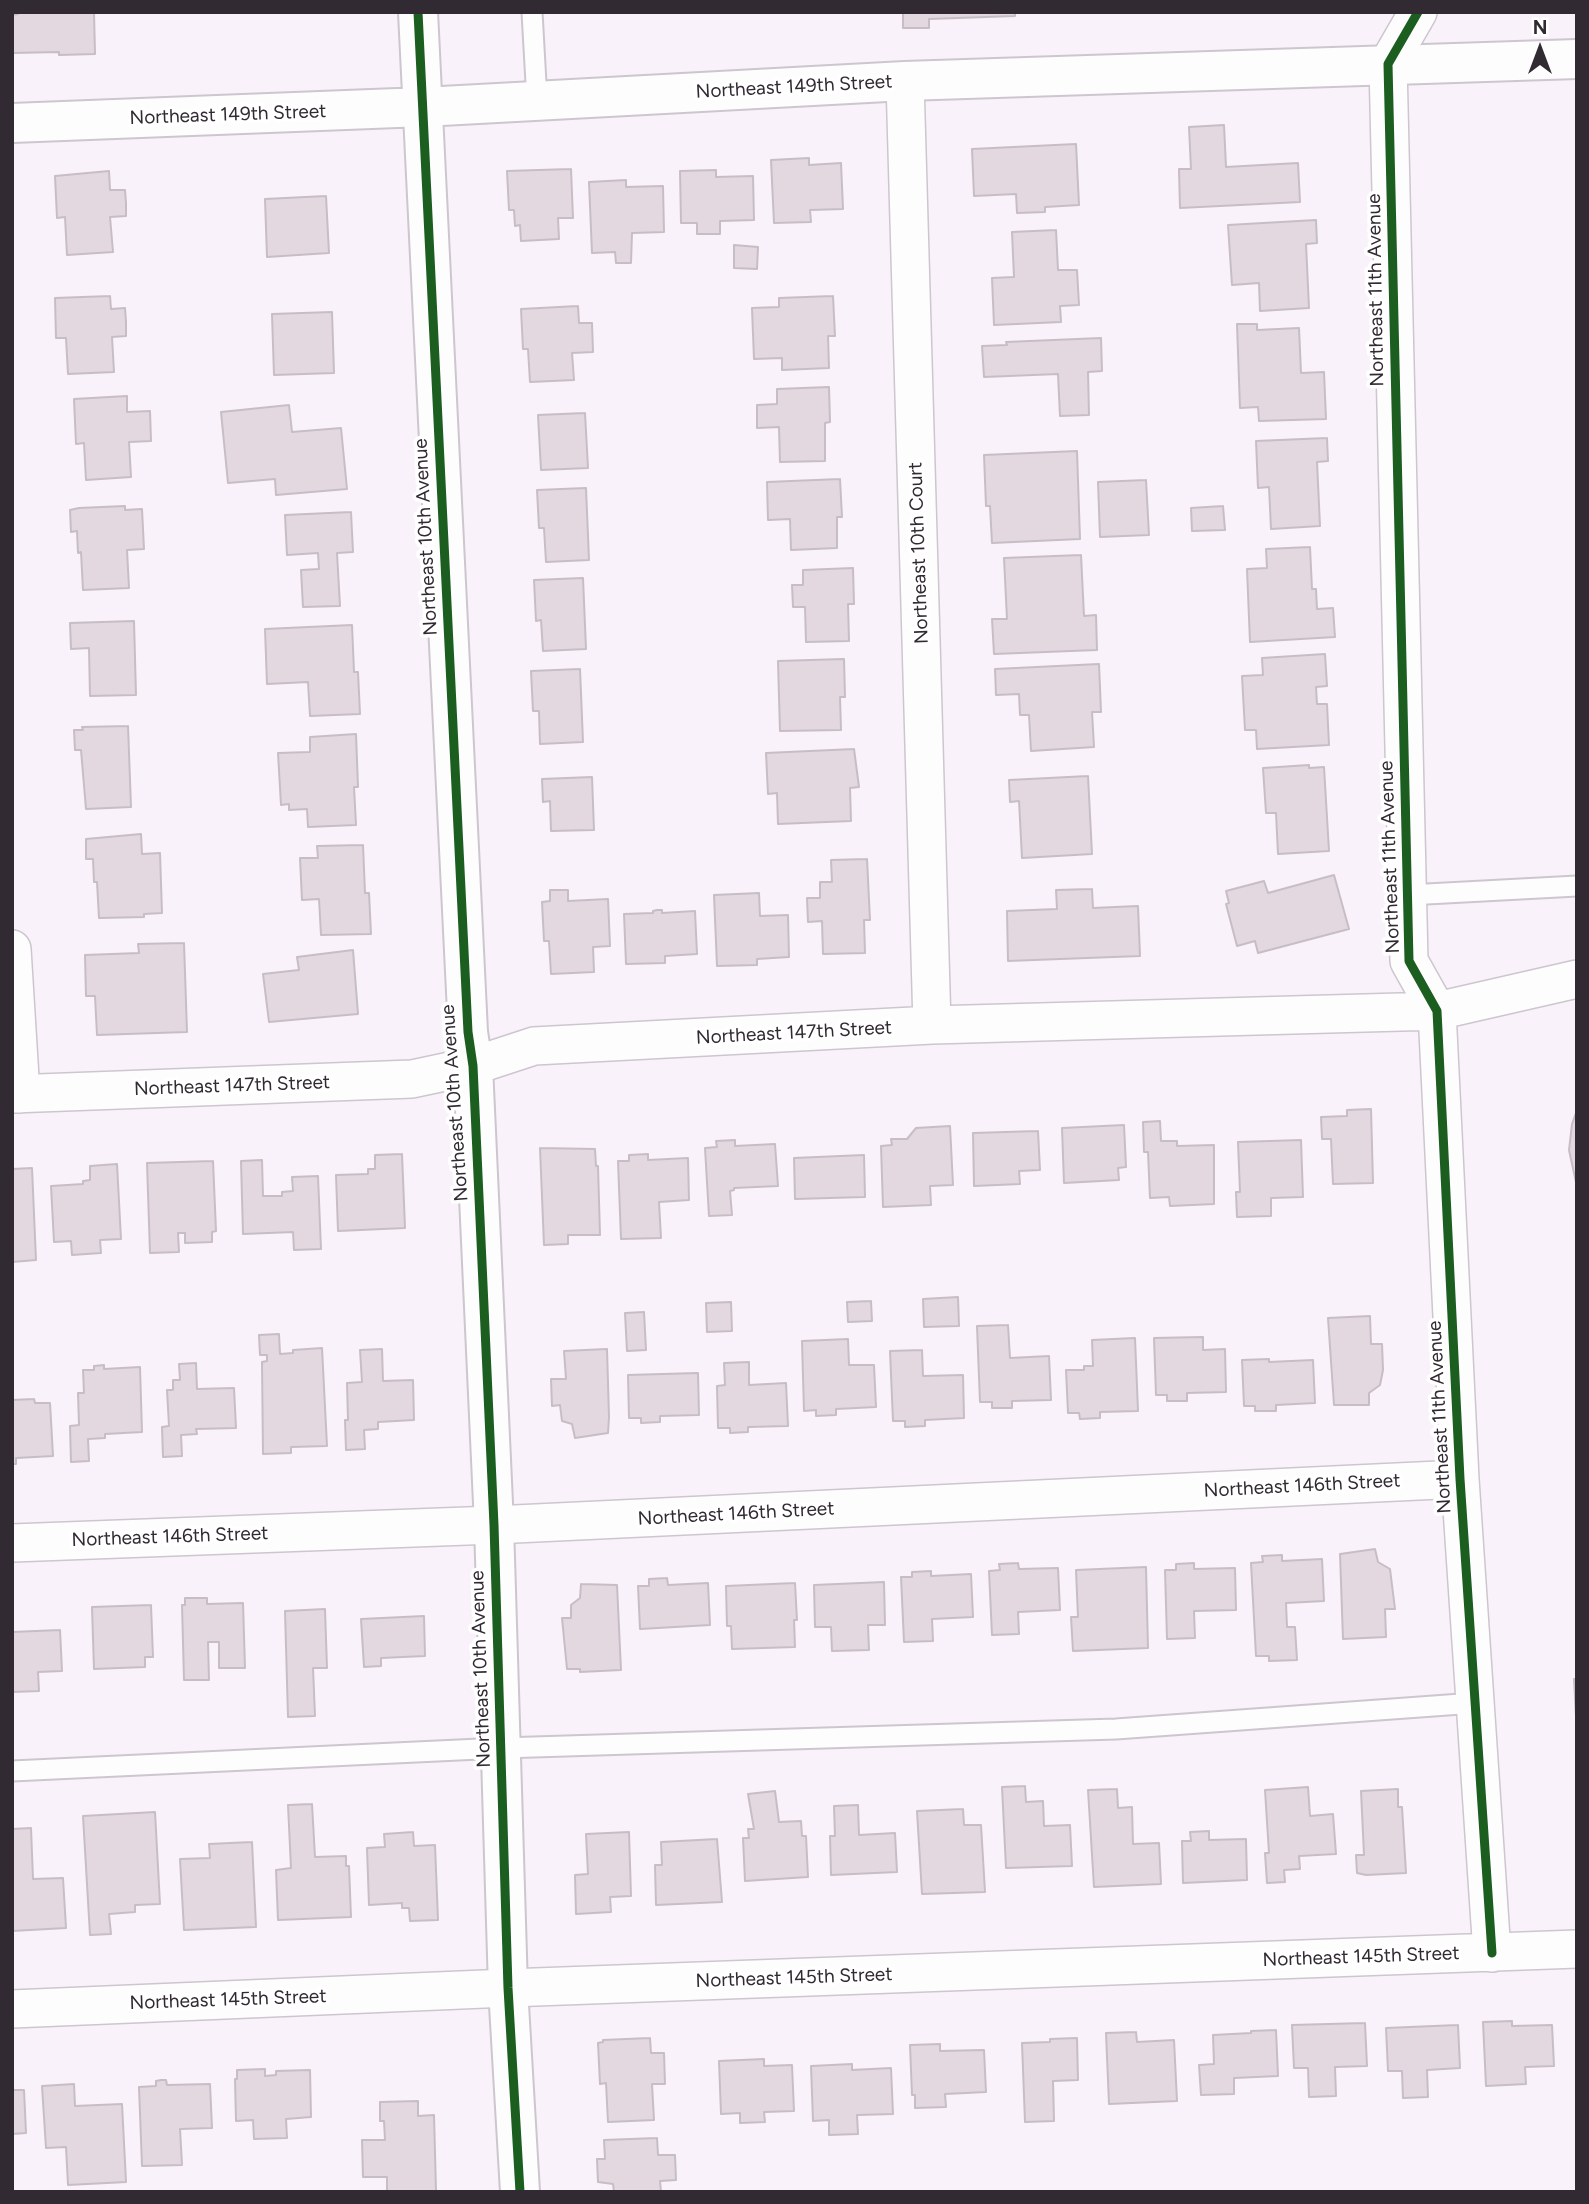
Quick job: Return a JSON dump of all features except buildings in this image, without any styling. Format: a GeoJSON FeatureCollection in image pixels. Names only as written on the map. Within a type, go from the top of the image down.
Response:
{"type":"FeatureCollection","features":[{"type":"Feature","properties":{"kind":"street","name":"Northeast 10th Avenue"},"geometry":{"type":"LineString","coordinates":[[418,12],[468,1032],[473,1066],[494,1525],[508,1988],[520,2192]]}},
{"type":"Feature","properties":{"kind":"street"},"geometry":{"type":"LineString","coordinates":[[1388,64],[1418,12]]}},
{"type":"Feature","properties":{"kind":"street","name":"Northeast 149th Street"},"geometry":{"type":"LineString","coordinates":[[12,123],[423,107],[905,81],[1577,59]]}},
{"type":"Feature","properties":{"kind":"street","name":"Northeast 11th Avenue"},"geometry":{"type":"LineString","coordinates":[[1388,64],[1409,961],[1437,1011],[1460,1479],[1492,1953]]}},
{"type":"Feature","properties":{"kind":"street","name":"Northeast 10th Court"},"geometry":{"type":"LineString","coordinates":[[905,81],[932,1025]]}},
{"type":"Feature","properties":{"kind":"street"},"geometry":{"type":"LineString","coordinates":[[12,949],[16,1094]]}},
{"type":"Feature","properties":{"kind":"street","name":"Northeast 147th Street"},"geometry":{"type":"LineString","coordinates":[[16,1094],[412,1079],[473,1066],[534,1046],[932,1025],[1437,1011],[1577,979]]}},
{"type":"Feature","properties":{"kind":"street","name":"Northeast 146th Street"},"geometry":{"type":"LineString","coordinates":[[12,1543],[494,1525],[1460,1479]]}},
{"type":"Feature","properties":{"kind":"street","name":"Northeast 145th Street"},"geometry":{"type":"LineString","coordinates":[[12,2009],[1577,1949]]}},
{"type":"Feature","properties":{"kind":"lane"},"geometry":{"type":"LineString","coordinates":[[532,12],[537,101]]}},
{"type":"Feature","properties":{"kind":"lane"},"geometry":{"type":"LineString","coordinates":[[1408,895],[1577,886]]}},
{"type":"Feature","properties":{"kind":"lane"},"geometry":{"type":"LineString","coordinates":[[12,1772],[501,1748],[1116,1729],[1475,1703]]}},
{"type":"Feature","properties":{"kind":"cycle path"},"geometry":{"type":"LineString","coordinates":[[418,12],[468,1032],[473,1066],[494,1525],[508,1988],[520,2192]]}},
{"type":"Feature","properties":{"kind":"cycle path"},"geometry":{"type":"LineString","coordinates":[[1418,12],[1388,64],[1409,961],[1437,1011],[1460,1479],[1492,1953]]}}]}
